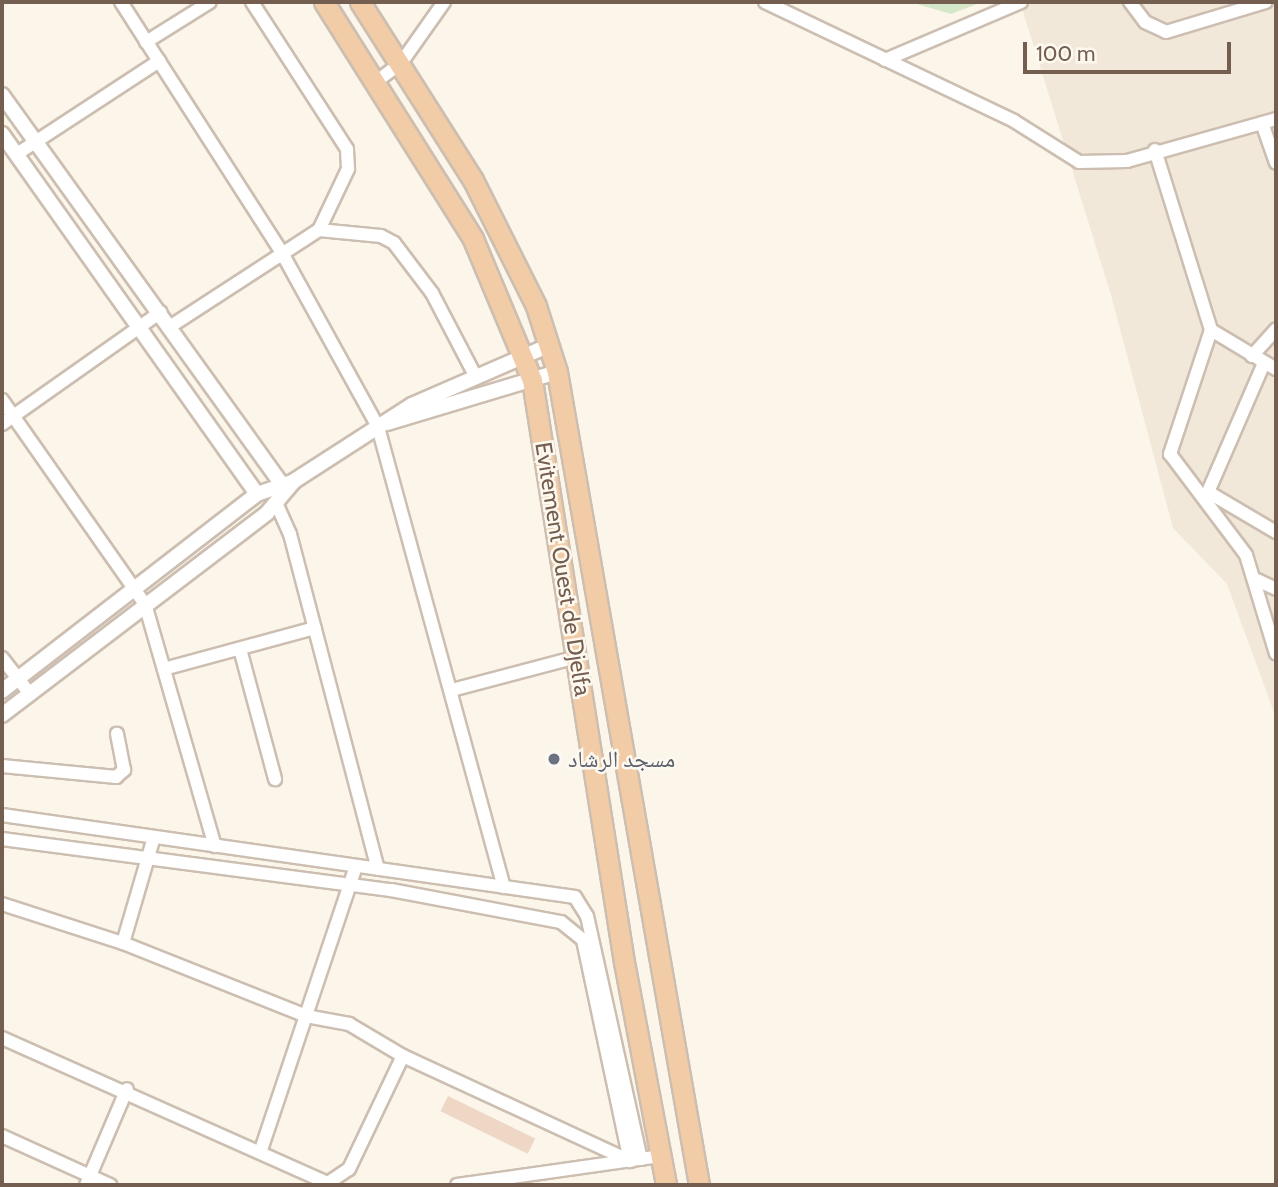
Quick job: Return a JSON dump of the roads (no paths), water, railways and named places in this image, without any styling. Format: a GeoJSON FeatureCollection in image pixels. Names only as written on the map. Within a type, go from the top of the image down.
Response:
{"type":"FeatureCollection","features":[{"type":"Feature","properties":{"kind":"highway","name":"Evitement Ouest de Djelfa"},"geometry":{"type":"LineString","coordinates":[[324,2],[377,81],[473,239],[533,380],[666,1185]]}},
{"type":"Feature","properties":{"kind":"highway"},"geometry":{"type":"LineString","coordinates":[[360,2],[401,64],[504,239],[550,345],[558,372],[699,1185]]}},
{"type":"Feature","properties":{"kind":"street"},"geometry":{"type":"LineString","coordinates":[[121,2],[282,254],[382,425],[504,887]]}},
{"type":"Feature","properties":{"kind":"street"},"geometry":{"type":"LineString","coordinates":[[146,42],[210,2]]}},
{"type":"Feature","properties":{"kind":"street"},"geometry":{"type":"LineString","coordinates":[[171,326],[318,230],[341,189],[347,149],[252,2]]}},
{"type":"Feature","properties":{"kind":"street"},"geometry":{"type":"LineString","coordinates":[[377,81],[401,64],[444,2]]}},
{"type":"Feature","properties":{"kind":"street"},"geometry":{"type":"LineString","coordinates":[[765,2],[1014,121],[1079,162],[1108,164],[1276,120]]}},
{"type":"Feature","properties":{"kind":"street"},"geometry":{"type":"LineString","coordinates":[[884,60],[1021,2]]}},
{"type":"Feature","properties":{"kind":"street"},"geometry":{"type":"LineString","coordinates":[[1130,2],[1145,22],[1166,32],[1266,2]]}},
{"type":"Feature","properties":{"kind":"street"},"geometry":{"type":"LineString","coordinates":[[17,155],[159,61]]}},
{"type":"Feature","properties":{"kind":"street"},"geometry":{"type":"LineString","coordinates":[[2,95],[288,482]]}},
{"type":"Feature","properties":{"kind":"street"},"geometry":{"type":"LineString","coordinates":[[1262,123],[1276,163]]}},
{"type":"Feature","properties":{"kind":"street"},"geometry":{"type":"LineString","coordinates":[[2,134],[257,494]]}},
{"type":"Feature","properties":{"kind":"street"},"geometry":{"type":"LineString","coordinates":[[1155,150],[1211,330],[1170,441],[1175,468],[1206,496],[1235,537],[1257,580],[1276,654]]}},
{"type":"Feature","properties":{"kind":"street"},"geometry":{"type":"LineString","coordinates":[[318,230],[381,236],[394,243],[432,293],[476,377]]}},
{"type":"Feature","properties":{"kind":"street"},"geometry":{"type":"LineString","coordinates":[[2,424],[161,312]]}},
{"type":"Feature","properties":{"kind":"street"},"geometry":{"type":"LineString","coordinates":[[1252,356],[1276,329]]}},
{"type":"Feature","properties":{"kind":"street"},"geometry":{"type":"LineString","coordinates":[[1211,330],[1276,369]]}},
{"type":"Feature","properties":{"kind":"street"},"geometry":{"type":"LineString","coordinates":[[2,691],[257,494],[288,482],[382,425],[476,377],[550,345]]}},
{"type":"Feature","properties":{"kind":"street"},"geometry":{"type":"LineString","coordinates":[[1206,496],[1264,363]]}},
{"type":"Feature","properties":{"kind":"street"},"geometry":{"type":"LineString","coordinates":[[382,425],[419,419],[558,372]]}},
{"type":"Feature","properties":{"kind":"street"},"geometry":{"type":"LineString","coordinates":[[2,400],[136,587],[145,604],[215,846]]}},
{"type":"Feature","properties":{"kind":"street"},"geometry":{"type":"LineString","coordinates":[[2,715],[276,505],[288,482]]}},
{"type":"Feature","properties":{"kind":"street"},"geometry":{"type":"LineString","coordinates":[[1206,496],[1276,532]]}},
{"type":"Feature","properties":{"kind":"street"},"geometry":{"type":"LineString","coordinates":[[276,505],[314,628],[378,869]]}},
{"type":"Feature","properties":{"kind":"street"},"geometry":{"type":"LineString","coordinates":[[1257,580],[1276,589]]}},
{"type":"Feature","properties":{"kind":"street"},"geometry":{"type":"LineString","coordinates":[[164,669],[314,628]]}},
{"type":"Feature","properties":{"kind":"street"},"geometry":{"type":"LineString","coordinates":[[240,649],[275,779]]}},
{"type":"Feature","properties":{"kind":"street"},"geometry":{"type":"LineString","coordinates":[[452,690],[577,657]]}},
{"type":"Feature","properties":{"kind":"street"},"geometry":{"type":"LineString","coordinates":[[2,659],[30,694]]}},
{"type":"Feature","properties":{"kind":"street"},"geometry":{"type":"LineString","coordinates":[[2,766],[116,777],[124,770],[117,734]]}},
{"type":"Feature","properties":{"kind":"street"},"geometry":{"type":"LineString","coordinates":[[3,819],[154,837],[575,897],[587,916],[635,1160]]}},
{"type":"Feature","properties":{"kind":"street"},"geometry":{"type":"LineString","coordinates":[[123,943],[154,837]]}},
{"type":"Feature","properties":{"kind":"street"},"geometry":{"type":"LineString","coordinates":[[2,839],[349,885],[571,928],[583,940],[635,1160]]}},
{"type":"Feature","properties":{"kind":"street"},"geometry":{"type":"LineString","coordinates":[[261,1150],[356,866]]}},
{"type":"Feature","properties":{"kind":"street"},"geometry":{"type":"LineString","coordinates":[[2,904],[123,943],[306,1016],[349,1024],[402,1056],[635,1160]]}},
{"type":"Feature","properties":{"kind":"street"},"geometry":{"type":"LineString","coordinates":[[2,1038],[127,1089],[328,1183],[341,1179],[402,1056]]}},
{"type":"Feature","properties":{"kind":"street"},"geometry":{"type":"LineString","coordinates":[[88,1181],[127,1089]]}},
{"type":"Feature","properties":{"kind":"street"},"geometry":{"type":"LineString","coordinates":[[2,1136],[88,1181],[110,1185]]}},
{"type":"Feature","properties":{"kind":"street"},"geometry":{"type":"LineString","coordinates":[[457,1185],[559,1180],[660,1156]]}},
{"type":"Feature","properties":{"kind":"place","name":"مسجد الرشاد"},"geometry":{"type":"Point","coordinates":[554,759]}}]}
